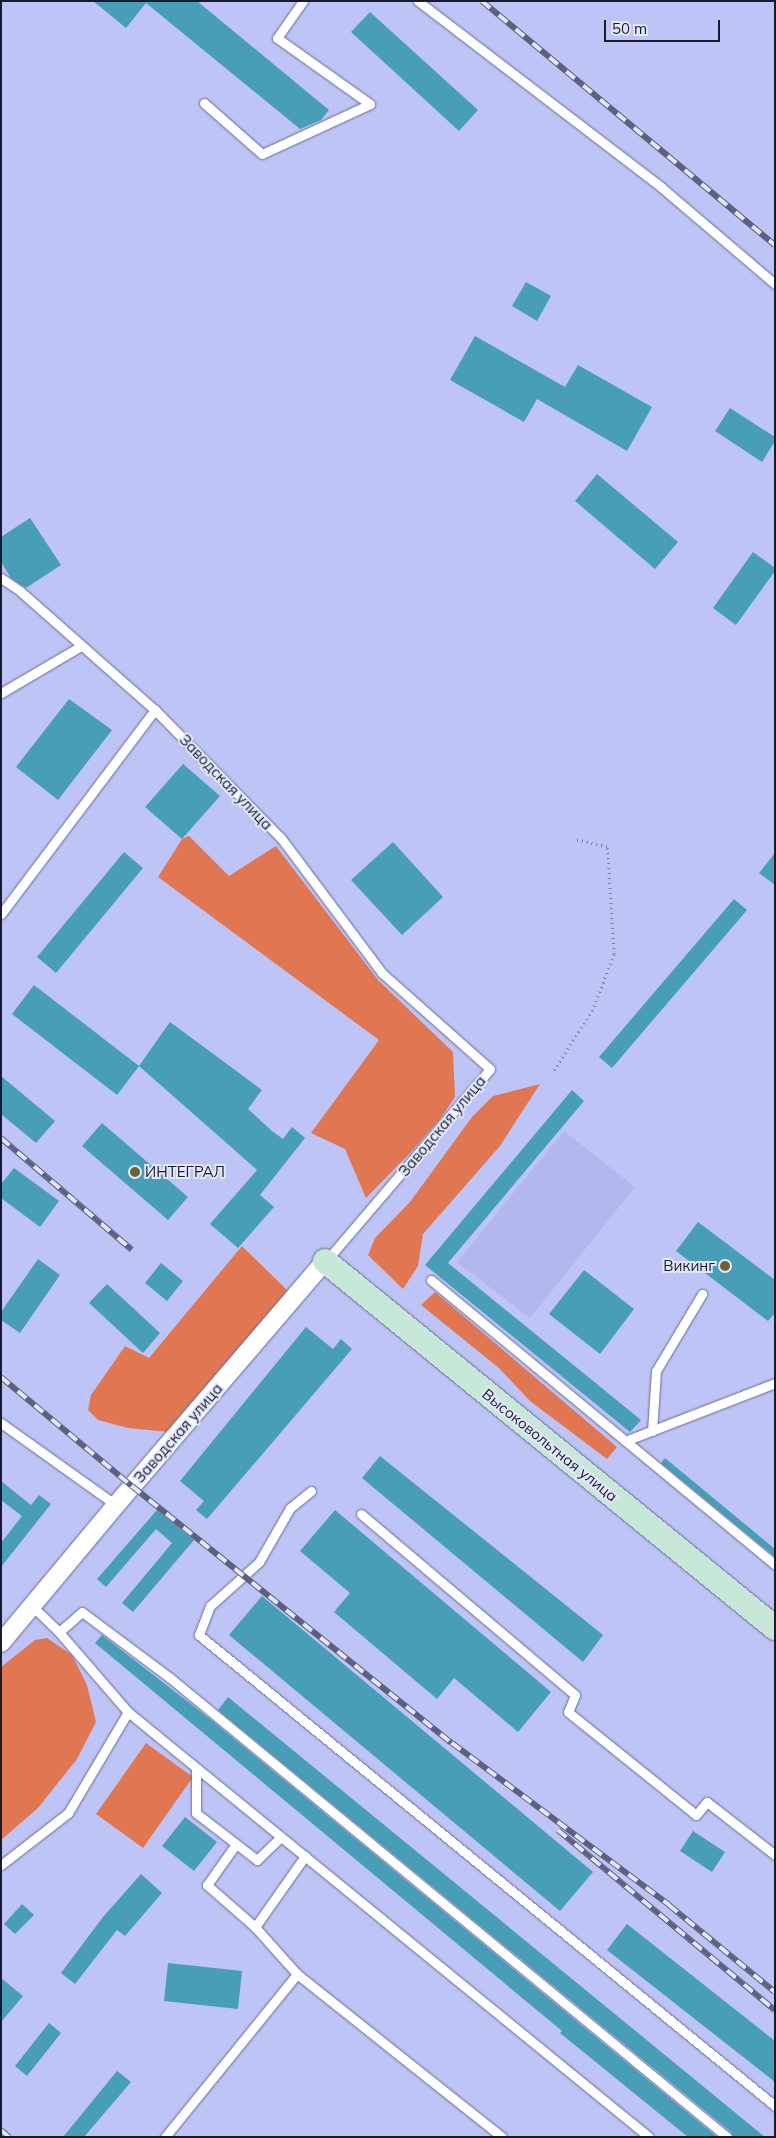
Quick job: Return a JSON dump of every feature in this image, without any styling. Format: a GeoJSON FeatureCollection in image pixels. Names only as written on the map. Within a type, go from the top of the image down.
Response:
{"type":"FeatureCollection","features":[{"type":"Feature","properties":{"kind":"street","name":"Заводская улица"},"geometry":{"type":"LineString","coordinates":[[1,1643],[116,1505],[326,1262]]}},
{"type":"Feature","properties":{"kind":"street","name":"Высоковольтная улица"},"geometry":{"type":"LineString","coordinates":[[326,1262],[775,1628]]}},
{"type":"Feature","properties":{"kind":"lane"},"geometry":{"type":"LineString","coordinates":[[204,103],[262,154],[370,104],[277,38],[303,1]]}},
{"type":"Feature","properties":{"kind":"lane"},"geometry":{"type":"LineString","coordinates":[[418,1],[661,187],[775,284]]}},
{"type":"Feature","properties":{"kind":"lane","name":"Заводская улица"},"geometry":{"type":"LineString","coordinates":[[1,578],[20,591],[155,710],[281,838],[382,974],[490,1069],[326,1262]]}},
{"type":"Feature","properties":{"kind":"lane"},"geometry":{"type":"LineString","coordinates":[[1,693],[81,646]]}},
{"type":"Feature","properties":{"kind":"lane"},"geometry":{"type":"LineString","coordinates":[[1,914],[155,710]]}},
{"type":"Feature","properties":{"kind":"lane"},"geometry":{"type":"LineString","coordinates":[[431,1280],[775,1565]]}},
{"type":"Feature","properties":{"kind":"lane"},"geometry":{"type":"LineString","coordinates":[[652,1430],[656,1371],[702,1294]]}},
{"type":"Feature","properties":{"kind":"lane"},"geometry":{"type":"LineString","coordinates":[[625,1441],[775,1383]]}},
{"type":"Feature","properties":{"kind":"lane"},"geometry":{"type":"LineString","coordinates":[[1,1423],[116,1505]]}},
{"type":"Feature","properties":{"kind":"lane"},"geometry":{"type":"LineString","coordinates":[[311,1491],[290,1508],[259,1562],[210,1606],[199,1635],[775,2106]]}},
{"type":"Feature","properties":{"kind":"lane"},"geometry":{"type":"LineString","coordinates":[[361,1514],[575,1695],[568,1712],[696,1815],[707,1802],[775,1855]]}},
{"type":"Feature","properties":{"kind":"lane"},"geometry":{"type":"LineString","coordinates":[[32,1606],[59,1632],[128,1712],[649,2137]]}},
{"type":"Feature","properties":{"kind":"lane"},"geometry":{"type":"LineString","coordinates":[[59,1632],[82,1612],[169,1677],[727,2137]]}},
{"type":"Feature","properties":{"kind":"lane"},"geometry":{"type":"LineString","coordinates":[[1,1865],[68,1813],[128,1712]]}},
{"type":"Feature","properties":{"kind":"lane"},"geometry":{"type":"LineString","coordinates":[[196,1768],[196,1813],[257,1860],[281,1837]]}},
{"type":"Feature","properties":{"kind":"lane"},"geometry":{"type":"LineString","coordinates":[[236,1844],[206,1885],[255,1927],[297,1974],[502,2137]]}},
{"type":"Feature","properties":{"kind":"lane"},"geometry":{"type":"LineString","coordinates":[[255,1927],[304,1856]]}},
{"type":"Feature","properties":{"kind":"lane"},"geometry":{"type":"LineString","coordinates":[[165,2137],[297,1974]]}},
{"type":"Feature","properties":{"kind":"path"},"geometry":{"type":"LineString","coordinates":[[554,1070],[592,1011],[614,954],[607,847],[576,840]]}},
{"type":"Feature","properties":{"kind":"shaded area"},"geometry":{"type":"Polygon","coordinates":[[[189,836],[229,876],[276,846],[378,980],[453,1052],[455,1097],[441,1118],[412,1151],[366,1198],[345,1149],[311,1133],[379,1040],[158,877],[182,839],[189,836]]]}},
{"type":"Feature","properties":{"kind":"shaded area"},"geometry":{"type":"Polygon","coordinates":[[[540,1084],[500,1146],[423,1234],[418,1266],[403,1289],[368,1255],[375,1238],[410,1202],[472,1117],[493,1096],[540,1084]]]}},
{"type":"Feature","properties":{"kind":"shaded area"},"geometry":{"type":"Polygon","coordinates":[[[564,1131],[635,1187],[530,1318],[457,1262],[564,1131]]]}},
{"type":"Feature","properties":{"kind":"shaded area"},"geometry":{"type":"Polygon","coordinates":[[[242,1246],[288,1291],[169,1432],[128,1428],[98,1420],[88,1410],[91,1395],[125,1346],[149,1358],[242,1246]]]}},
{"type":"Feature","properties":{"kind":"shaded area"},"geometry":{"type":"Polygon","coordinates":[[[435,1292],[617,1447],[607,1459],[530,1401],[499,1368],[421,1305],[435,1292]]]}},
{"type":"Feature","properties":{"kind":"shaded area"},"geometry":{"type":"Polygon","coordinates":[[[47,1638],[72,1655],[87,1685],[96,1722],[77,1759],[38,1808],[1,1840],[1,1667],[35,1640],[47,1638]]]}},
{"type":"Feature","properties":{"kind":"shaded area"},"geometry":{"type":"Polygon","coordinates":[[[146,1743],[193,1777],[143,1848],[96,1814],[146,1743]]]}},
{"type":"Feature","properties":{"kind":"building"},"geometry":{"type":"Polygon","coordinates":[[[93,1],[197,1],[329,110],[321,120],[300,129],[146,3],[126,28],[93,1]]]}},
{"type":"Feature","properties":{"kind":"building"},"geometry":{"type":"Polygon","coordinates":[[[370,12],[478,110],[459,131],[351,32],[370,12]]]}},
{"type":"Feature","properties":{"kind":"building"},"geometry":{"type":"Polygon","coordinates":[[[526,282],[551,296],[537,321],[512,306],[526,282]]]}},
{"type":"Feature","properties":{"kind":"building"},"geometry":{"type":"Polygon","coordinates":[[[475,336],[565,387],[578,365],[652,407],[627,451],[537,399],[524,422],[450,380],[475,336]]]}},
{"type":"Feature","properties":{"kind":"building"},"geometry":{"type":"Polygon","coordinates":[[[730,408],[775,437],[775,441],[762,462],[715,431],[730,408]]]}},
{"type":"Feature","properties":{"kind":"building"},"geometry":{"type":"Polygon","coordinates":[[[597,474],[678,542],[655,569],[575,501],[597,474]]]}},
{"type":"Feature","properties":{"kind":"building"},"geometry":{"type":"Polygon","coordinates":[[[30,518],[61,565],[26,588],[11,578],[1,562],[1,537],[30,518]]]}},
{"type":"Feature","properties":{"kind":"building"},"geometry":{"type":"Polygon","coordinates":[[[753,552],[775,568],[775,571],[736,625],[713,608],[753,552]]]}},
{"type":"Feature","properties":{"kind":"building"},"geometry":{"type":"Polygon","coordinates":[[[69,699],[112,730],[58,800],[16,767],[69,699]]]}},
{"type":"Feature","properties":{"kind":"building"},"geometry":{"type":"Polygon","coordinates":[[[183,764],[220,796],[182,839],[145,807],[183,764]]]}},
{"type":"Feature","properties":{"kind":"building"},"geometry":{"type":"Polygon","coordinates":[[[393,842],[443,897],[402,935],[351,880],[393,842]]]}},
{"type":"Feature","properties":{"kind":"building"},"geometry":{"type":"Polygon","coordinates":[[[124,852],[143,868],[56,973],[37,957],[124,852]]]}},
{"type":"Feature","properties":{"kind":"building"},"geometry":{"type":"Polygon","coordinates":[[[775,853],[775,885],[759,873],[775,853]]]}},
{"type":"Feature","properties":{"kind":"building"},"geometry":{"type":"Polygon","coordinates":[[[734,899],[747,910],[612,1068],[599,1057],[734,899]]]}},
{"type":"Feature","properties":{"kind":"building"},"geometry":{"type":"Polygon","coordinates":[[[34,985],[139,1066],[117,1095],[12,1014],[34,985]]]}},
{"type":"Feature","properties":{"kind":"building"},"geometry":{"type":"Polygon","coordinates":[[[170,1022],[262,1090],[248,1109],[272,1131],[283,1139],[292,1127],[305,1138],[260,1195],[274,1207],[238,1248],[210,1224],[257,1170],[139,1066],[170,1022]]]}},
{"type":"Feature","properties":{"kind":"building"},"geometry":{"type":"Polygon","coordinates":[[[1,1076],[55,1121],[36,1143],[1,1114],[1,1076]]]}},
{"type":"Feature","properties":{"kind":"building"},"geometry":{"type":"Polygon","coordinates":[[[572,1090],[584,1101],[448,1263],[641,1420],[630,1432],[425,1265],[572,1090]]]}},
{"type":"Feature","properties":{"kind":"building","name":"ИНТЕГРАЛ"},"geometry":{"type":"Polygon","coordinates":[[[102,1123],[188,1197],[168,1220],[82,1146],[102,1123]]]}},
{"type":"Feature","properties":{"kind":"building"},"geometry":{"type":"Polygon","coordinates":[[[14,1168],[59,1201],[40,1227],[1,1198],[1,1184],[14,1168]]]}},
{"type":"Feature","properties":{"kind":"building","name":"Викинг"},"geometry":{"type":"Polygon","coordinates":[[[698,1222],[775,1280],[775,1313],[768,1321],[676,1251],[698,1222]]]}},
{"type":"Feature","properties":{"kind":"building"},"geometry":{"type":"Polygon","coordinates":[[[38,1259],[60,1275],[20,1333],[1,1320],[1,1312],[38,1259]]]}},
{"type":"Feature","properties":{"kind":"building"},"geometry":{"type":"Polygon","coordinates":[[[161,1263],[183,1281],[167,1301],[145,1283],[161,1263]]]}},
{"type":"Feature","properties":{"kind":"building"},"geometry":{"type":"Polygon","coordinates":[[[584,1270],[634,1309],[600,1354],[549,1314],[584,1270]]]}},
{"type":"Feature","properties":{"kind":"building"},"geometry":{"type":"Polygon","coordinates":[[[107,1284],[160,1333],[143,1353],[89,1303],[107,1284]]]}},
{"type":"Feature","properties":{"kind":"building"},"geometry":{"type":"Polygon","coordinates":[[[306,1327],[333,1349],[341,1339],[352,1349],[207,1519],[196,1510],[204,1501],[180,1481],[306,1327]]]}},
{"type":"Feature","properties":{"kind":"building"},"geometry":{"type":"Polygon","coordinates":[[[380,1456],[603,1635],[583,1662],[362,1478],[380,1456]]]}},
{"type":"Feature","properties":{"kind":"building"},"geometry":{"type":"Polygon","coordinates":[[[665,1458],[775,1549],[775,1557],[661,1463],[665,1458]]]}},
{"type":"Feature","properties":{"kind":"building"},"geometry":{"type":"Polygon","coordinates":[[[1,1481],[31,1505],[39,1495],[51,1504],[1,1567],[1,1543],[22,1516],[1,1500],[1,1481]]]}},
{"type":"Feature","properties":{"kind":"building"},"geometry":{"type":"Polygon","coordinates":[[[157,1510],[194,1540],[133,1612],[122,1603],[172,1543],[156,1529],[106,1587],[97,1579],[157,1510]]]}},
{"type":"Feature","properties":{"kind":"building"},"geometry":{"type":"Polygon","coordinates":[[[335,1510],[551,1692],[518,1732],[454,1678],[437,1699],[334,1612],[350,1593],[300,1551],[335,1510]]]}},
{"type":"Feature","properties":{"kind":"building"},"geometry":{"type":"Polygon","coordinates":[[[262,1596],[593,1872],[560,1911],[229,1635],[262,1596]]]}},
{"type":"Feature","properties":{"kind":"building"},"geometry":{"type":"Polygon","coordinates":[[[102,1635],[210,1719],[717,2137],[688,2137],[560,2033],[562,2031],[95,1643],[102,1635]]]}},
{"type":"Feature","properties":{"kind":"building"},"geometry":{"type":"Polygon","coordinates":[[[228,1697],[765,2137],[733,2137],[731,2132],[218,1710],[228,1697]]]}},
{"type":"Feature","properties":{"kind":"building"},"geometry":{"type":"Polygon","coordinates":[[[185,1817],[217,1842],[194,1871],[162,1846],[185,1817]]]}},
{"type":"Feature","properties":{"kind":"building"},"geometry":{"type":"Polygon","coordinates":[[[693,1831],[725,1852],[712,1872],[680,1851],[693,1831]]]}},
{"type":"Feature","properties":{"kind":"building"},"geometry":{"type":"Polygon","coordinates":[[[141,1874],[162,1893],[125,1936],[117,1930],[75,1984],[61,1973],[103,1917],[141,1874]]]}},
{"type":"Feature","properties":{"kind":"building"},"geometry":{"type":"Polygon","coordinates":[[[22,1904],[34,1915],[15,1934],[4,1924],[22,1904]]]}},
{"type":"Feature","properties":{"kind":"building"},"geometry":{"type":"Polygon","coordinates":[[[627,1924],[775,2041],[775,2082],[607,1950],[627,1924]]]}},
{"type":"Feature","properties":{"kind":"building"},"geometry":{"type":"Polygon","coordinates":[[[168,1963],[242,1971],[238,2009],[164,2001],[168,1963]]]}},
{"type":"Feature","properties":{"kind":"building"},"geometry":{"type":"Polygon","coordinates":[[[1,1978],[23,1996],[1,2022],[1,1978]]]}},
{"type":"Feature","properties":{"kind":"building"},"geometry":{"type":"Polygon","coordinates":[[[49,2023],[61,2033],[27,2076],[15,2066],[49,2023]]]}},
{"type":"Feature","properties":{"kind":"building"},"geometry":{"type":"Polygon","coordinates":[[[117,2071],[131,2082],[84,2137],[63,2137],[117,2071]]]}},
{"type":"Feature","properties":{"kind":"railway"},"geometry":{"type":"LineString","coordinates":[[482,1],[775,245]]}},
{"type":"Feature","properties":{"kind":"railway"},"geometry":{"type":"LineString","coordinates":[[1,1138],[132,1250]]}},
{"type":"Feature","properties":{"kind":"railway"},"geometry":{"type":"LineString","coordinates":[[1,1377],[132,1486],[452,1743],[669,1905],[775,1992]]}},
{"type":"Feature","properties":{"kind":"railway"},"geometry":{"type":"LineString","coordinates":[[558,1830],[775,2010]]}},
{"type":"Feature","properties":{"kind":"railway"},"geometry":{"type":"LineString","coordinates":[[1,2130],[9,2137]]}},
{"type":"Feature","properties":{"kind":"place","name":"ИНТЕГРАЛ"},"geometry":{"type":"Point","coordinates":[135,1172]}},
{"type":"Feature","properties":{"kind":"place","name":"Викинг"},"geometry":{"type":"Point","coordinates":[725,1266]}}]}
